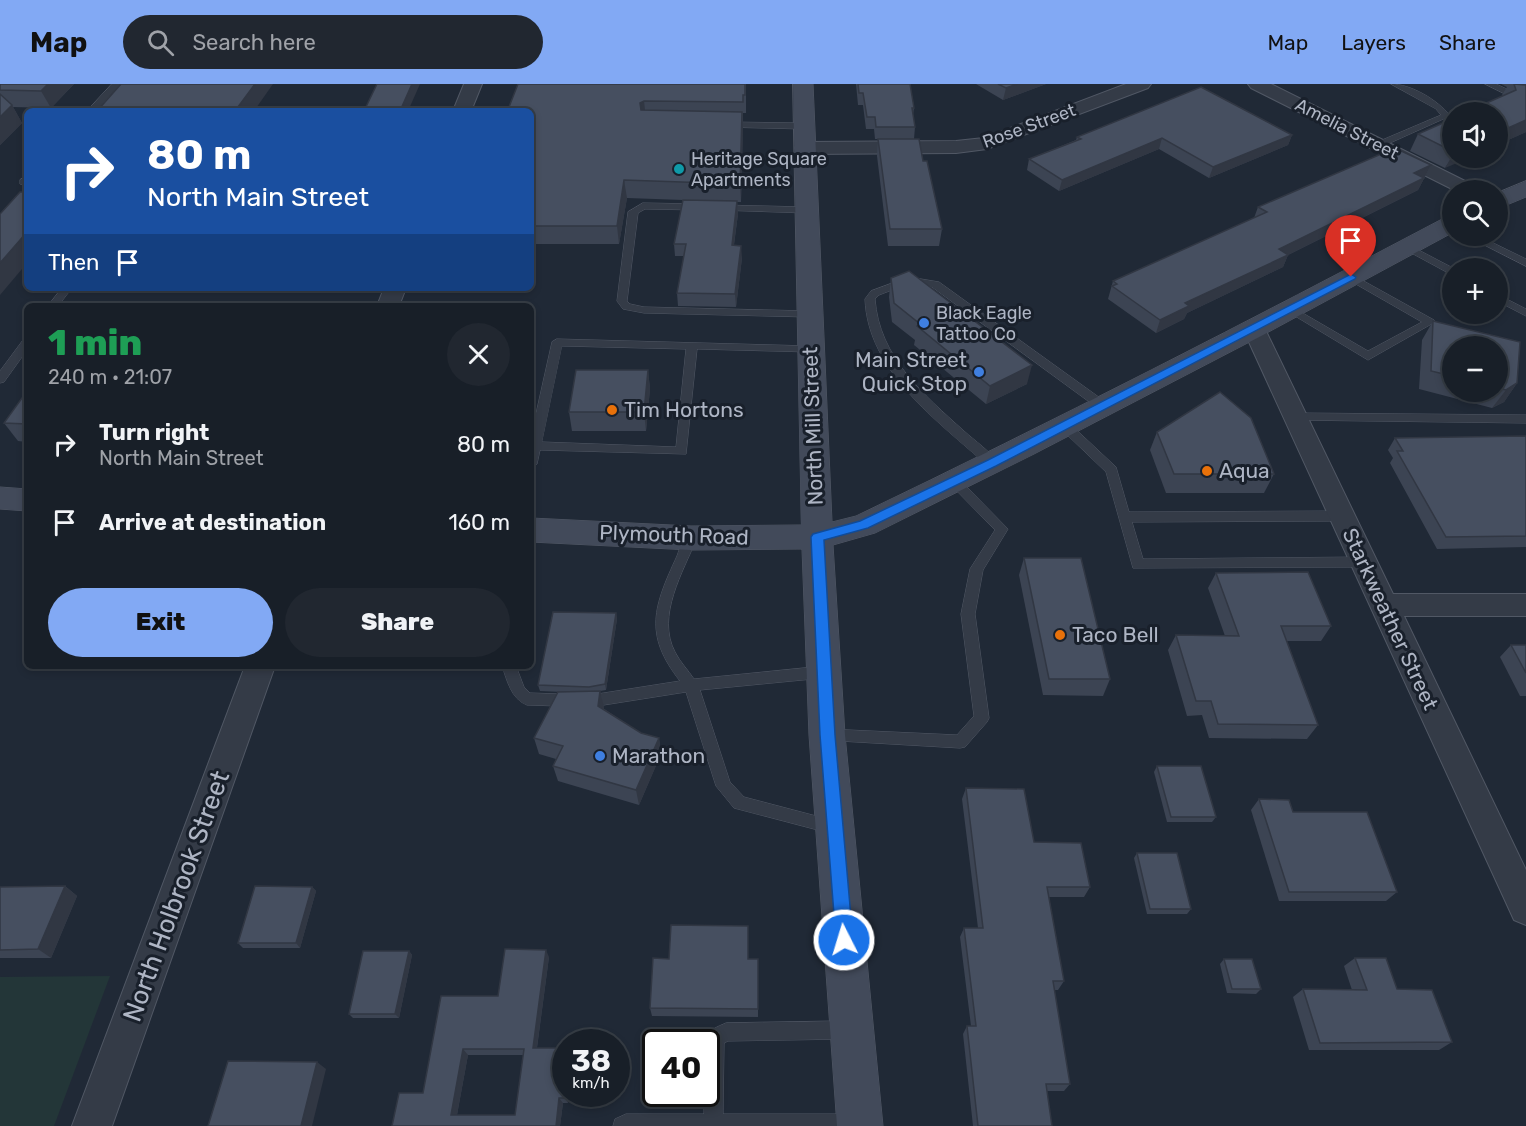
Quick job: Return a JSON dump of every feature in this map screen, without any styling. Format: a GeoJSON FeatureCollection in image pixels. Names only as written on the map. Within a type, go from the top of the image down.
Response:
{"type":"FeatureCollection","features":[{"type":"Feature","properties":{"kind":"street"},"geometry":{"type":"LineString","coordinates":[[463,108],[472,84]]}},
{"type":"Feature","properties":{"kind":"street","name":"North Mill Street"},"geometry":{"type":"LineString","coordinates":[[803,84],[810,349],[827,735],[860,1124]]}},
{"type":"Feature","properties":{"kind":"street","name":"Rose Street"},"geometry":{"type":"LineString","coordinates":[[804,137],[956,147],[987,143],[1142,84]]}},
{"type":"Feature","properties":{"kind":"street","name":"Amelia Street"},"geometry":{"type":"LineString","coordinates":[[1266,85],[1448,180]]}},
{"type":"Feature","properties":{"kind":"street"},"geometry":{"type":"LineString","coordinates":[[1508,196],[1526,188]]}},
{"type":"Feature","properties":{"kind":"street","name":"Plymouth Road"},"geometry":{"type":"LineString","coordinates":[[534,530],[692,538],[817,537],[864,525],[1065,426],[1442,229]]}},
{"type":"Feature","properties":{"kind":"street","name":"Starkweather Street"},"geometry":{"type":"LineString","coordinates":[[1254,329],[1526,908]]}},
{"type":"Feature","properties":{"kind":"street"},"geometry":{"type":"LineString","coordinates":[[0,498],[24,500]]}},
{"type":"Feature","properties":{"kind":"street"},"geometry":{"type":"LineString","coordinates":[[1383,605],[1526,605]]}},
{"type":"Feature","properties":{"kind":"street","name":"North Holbrook Street"},"geometry":{"type":"LineString","coordinates":[[92,1126],[259,669]]}},
{"type":"Feature","properties":{"kind":"lane"},"geometry":{"type":"LineString","coordinates":[[94,108],[117,84]]}},
{"type":"Feature","properties":{"kind":"lane"},"geometry":{"type":"LineString","coordinates":[[1378,145],[1446,116],[1439,106],[1395,84]]}},
{"type":"Feature","properties":{"kind":"lane"},"geometry":{"type":"LineString","coordinates":[[1489,84],[1526,101]]}},
{"type":"Feature","properties":{"kind":"lane"},"geometry":{"type":"LineString","coordinates":[[711,125],[804,137]]}},
{"type":"Feature","properties":{"kind":"lane"},"geometry":{"type":"LineString","coordinates":[[806,210],[643,206],[633,212],[622,301],[627,307],[644,310],[809,315]]}},
{"type":"Feature","properties":{"kind":"lane"},"geometry":{"type":"LineString","coordinates":[[1491,246],[1526,264]]}},
{"type":"Feature","properties":{"kind":"lane"},"geometry":{"type":"LineString","coordinates":[[1407,247],[1442,266]]}},
{"type":"Feature","properties":{"kind":"lane"},"geometry":{"type":"LineString","coordinates":[[1290,310],[1368,356],[1430,322],[1351,277]]}},
{"type":"Feature","properties":{"kind":"lane"},"geometry":{"type":"LineString","coordinates":[[992,463],[934,411],[898,374],[877,334],[871,317],[870,299],[875,293],[909,280],[935,284],[1103,406]]}},
{"type":"Feature","properties":{"kind":"lane"},"geometry":{"type":"LineString","coordinates":[[1508,303],[1526,313]]}},
{"type":"Feature","properties":{"kind":"lane"},"geometry":{"type":"LineString","coordinates":[[534,450],[557,342],[810,349]]}},
{"type":"Feature","properties":{"kind":"lane"},"geometry":{"type":"LineString","coordinates":[[0,379],[24,346]]}},
{"type":"Feature","properties":{"kind":"lane"},"geometry":{"type":"LineString","coordinates":[[535,446],[682,451],[692,346]]}},
{"type":"Feature","properties":{"kind":"lane"},"geometry":{"type":"LineString","coordinates":[[1296,417],[1526,419]]}},
{"type":"Feature","properties":{"kind":"lane"},"geometry":{"type":"LineString","coordinates":[[1065,426],[1112,470],[1138,564],[1364,562]]}},
{"type":"Feature","properties":{"kind":"lane"},"geometry":{"type":"LineString","coordinates":[[827,735],[960,742],[982,718],[968,614],[977,569],[1002,529],[954,481]]}},
{"type":"Feature","properties":{"kind":"lane"},"geometry":{"type":"LineString","coordinates":[[1124,517],[1342,516]]}},
{"type":"Feature","properties":{"kind":"lane"},"geometry":{"type":"LineString","coordinates":[[692,538],[662,608],[660,629],[667,651],[691,685],[724,786],[739,803],[835,827]]}},
{"type":"Feature","properties":{"kind":"lane"},"geometry":{"type":"LineString","coordinates":[[510,669],[518,690],[527,699],[591,701],[691,685],[824,671]]}},
{"type":"Feature","properties":{"kind":"lane"},"geometry":{"type":"LineString","coordinates":[[713,1123],[715,1038],[726,1032],[852,1030]]}},
{"type":"Feature","properties":{"kind":"lane"},"geometry":{"type":"LineString","coordinates":[[622,1126],[626,1123],[860,1124]]}},
{"type":"Feature","properties":{"kind":"shaded area"},"geometry":{"type":"Polygon","coordinates":[[[110,976],[54,1126],[0,1126],[0,977],[110,976]]]}},
{"type":"Feature","properties":{"kind":"building"},"geometry":{"type":"Polygon","coordinates":[[[0,84],[48,84],[41,91],[0,90],[0,84]]]}},
{"type":"Feature","properties":{"kind":"building"},"geometry":{"type":"Polygon","coordinates":[[[121,84],[255,84],[237,108],[100,108],[121,84]]]}},
{"type":"Feature","properties":{"kind":"building"},"geometry":{"type":"Polygon","coordinates":[[[377,84],[412,84],[401,108],[365,108],[377,84]]]}},
{"type":"Feature","properties":{"kind":"building"},"geometry":{"type":"Polygon","coordinates":[[[518,84],[745,84],[743,102],[644,101],[640,103],[641,110],[742,112],[740,184],[624,180],[617,226],[534,226],[534,108],[509,107],[518,84]]]}},
{"type":"Feature","properties":{"kind":"building"},"geometry":{"type":"Polygon","coordinates":[[[858,84],[910,84],[915,127],[876,127],[875,117],[867,117],[863,93],[859,93],[858,84]]]}},
{"type":"Feature","properties":{"kind":"building"},"geometry":{"type":"Polygon","coordinates":[[[998,84],[1017,84],[1006,88],[998,84]]]}},
{"type":"Feature","properties":{"kind":"building"},"geometry":{"type":"Polygon","coordinates":[[[1514,84],[1526,85],[1526,120],[1508,128],[1508,102],[1489,102],[1516,90],[1514,84]]]}},
{"type":"Feature","properties":{"kind":"building"},"geometry":{"type":"Polygon","coordinates":[[[1201,87],[1292,135],[1213,167],[1162,138],[1062,180],[1029,159],[1081,139],[1077,137],[1201,87]]]}},
{"type":"Feature","properties":{"kind":"building"},"geometry":{"type":"Polygon","coordinates":[[[0,94],[12,105],[0,117],[0,94]]]}},
{"type":"Feature","properties":{"kind":"building"},"geometry":{"type":"Polygon","coordinates":[[[1442,123],[1442,146],[1418,134],[1442,123]]]}},
{"type":"Feature","properties":{"kind":"building"},"geometry":{"type":"Polygon","coordinates":[[[878,139],[919,139],[923,161],[927,161],[942,229],[890,229],[878,139]]]}},
{"type":"Feature","properties":{"kind":"building"},"geometry":{"type":"Polygon","coordinates":[[[1395,148],[1431,165],[1414,173],[1424,178],[1279,249],[1288,255],[1185,303],[1189,306],[1160,320],[1112,286],[1117,284],[1113,281],[1267,212],[1258,207],[1395,148]]]}},
{"type":"Feature","properties":{"kind":"building"},"geometry":{"type":"Polygon","coordinates":[[[20,192],[24,192],[24,235],[0,263],[0,214],[20,192]]]}},
{"type":"Feature","properties":{"kind":"building"},"geometry":{"type":"Polygon","coordinates":[[[683,200],[737,201],[732,245],[741,246],[735,294],[677,293],[686,244],[674,244],[683,200]]]}},
{"type":"Feature","properties":{"kind":"building"},"geometry":{"type":"Polygon","coordinates":[[[909,271],[1032,365],[990,386],[917,326],[920,324],[894,303],[891,278],[909,271]]]}},
{"type":"Feature","properties":{"kind":"building"},"geometry":{"type":"Polygon","coordinates":[[[1433,321],[1495,336],[1442,336],[1442,374],[1431,371],[1433,321]]]}},
{"type":"Feature","properties":{"kind":"building"},"geometry":{"type":"Polygon","coordinates":[[[1508,339],[1520,342],[1517,383],[1508,389],[1508,339]]]}},
{"type":"Feature","properties":{"kind":"building"},"geometry":{"type":"Polygon","coordinates":[[[576,370],[648,370],[644,412],[569,412],[576,370]]]}},
{"type":"Feature","properties":{"kind":"building","name":"Aqua"},"geometry":{"type":"Polygon","coordinates":[[[1220,392],[1251,418],[1274,474],[1174,474],[1157,432],[1220,392]]]}},
{"type":"Feature","properties":{"kind":"building"},"geometry":{"type":"Polygon","coordinates":[[[24,395],[24,424],[4,423],[24,395]]]}},
{"type":"Feature","properties":{"kind":"building"},"geometry":{"type":"Polygon","coordinates":[[[1526,436],[1526,536],[1446,537],[1397,451],[1403,451],[1395,438],[1526,436]]]}},
{"type":"Feature","properties":{"kind":"building","name":"Taco Bell"},"geometry":{"type":"Polygon","coordinates":[[[1024,558],[1081,558],[1110,679],[1049,679],[1024,558]]]}},
{"type":"Feature","properties":{"kind":"building"},"geometry":{"type":"Polygon","coordinates":[[[1308,572],[1331,626],[1281,626],[1318,725],[1218,724],[1211,701],[1196,701],[1176,635],[1239,636],[1216,573],[1308,572]]]}},
{"type":"Feature","properties":{"kind":"building"},"geometry":{"type":"Polygon","coordinates":[[[553,612],[616,613],[605,684],[589,687],[538,685],[553,612]]]}},
{"type":"Feature","properties":{"kind":"building"},"geometry":{"type":"Polygon","coordinates":[[[1511,645],[1526,645],[1526,673],[1511,645]]]}},
{"type":"Feature","properties":{"kind":"building"},"geometry":{"type":"Polygon","coordinates":[[[600,691],[598,706],[641,733],[659,738],[636,790],[553,766],[563,746],[534,738],[558,692],[600,691]]]}},
{"type":"Feature","properties":{"kind":"building"},"geometry":{"type":"Polygon","coordinates":[[[1157,766],[1201,766],[1216,817],[1171,817],[1157,766]]]}},
{"type":"Feature","properties":{"kind":"building"},"geometry":{"type":"Polygon","coordinates":[[[966,788],[1024,789],[1034,842],[1081,843],[1090,887],[1047,887],[1064,981],[1053,981],[1070,1084],[1046,1084],[1052,1126],[978,1126],[967,1026],[976,1026],[964,928],[983,928],[966,788]]]}},
{"type":"Feature","properties":{"kind":"building"},"geometry":{"type":"Polygon","coordinates":[[[1259,799],[1289,800],[1293,812],[1367,812],[1397,892],[1289,892],[1259,799]]]}},
{"type":"Feature","properties":{"kind":"building"},"geometry":{"type":"Polygon","coordinates":[[[1137,853],[1177,853],[1191,909],[1150,909],[1137,853]]]}},
{"type":"Feature","properties":{"kind":"building"},"geometry":{"type":"Polygon","coordinates":[[[65,886],[38,949],[0,950],[0,887],[65,886]]]}},
{"type":"Feature","properties":{"kind":"building"},"geometry":{"type":"Polygon","coordinates":[[[255,886],[312,887],[296,943],[238,943],[255,886]]]}},
{"type":"Feature","properties":{"kind":"building"},"geometry":{"type":"Polygon","coordinates":[[[671,925],[748,926],[748,959],[758,959],[758,1009],[650,1008],[653,958],[669,959],[671,925]]]}},
{"type":"Feature","properties":{"kind":"building"},"geometry":{"type":"Polygon","coordinates":[[[505,949],[546,950],[533,1048],[552,1048],[552,1107],[558,1107],[556,1126],[392,1126],[399,1093],[423,1093],[441,996],[498,996],[505,949]],[[463,1049],[451,1115],[515,1115],[524,1049],[463,1049]]]}},
{"type":"Feature","properties":{"kind":"building"},"geometry":{"type":"Polygon","coordinates":[[[363,951],[409,951],[395,1014],[349,1014],[363,951]]]}},
{"type":"Feature","properties":{"kind":"building"},"geometry":{"type":"Polygon","coordinates":[[[1355,958],[1386,958],[1397,989],[1432,990],[1452,1042],[1320,1043],[1303,989],[1367,990],[1355,958]]]}},
{"type":"Feature","properties":{"kind":"building"},"geometry":{"type":"Polygon","coordinates":[[[1224,959],[1252,959],[1261,989],[1232,989],[1224,959]]]}},
{"type":"Feature","properties":{"kind":"building"},"geometry":{"type":"Polygon","coordinates":[[[228,1061],[317,1062],[301,1126],[208,1126],[228,1061]]]}},
{"type":"Feature","properties":{"kind":"place","name":"Heritage Square Apartments"},"geometry":{"type":"Point","coordinates":[679,169]}},
{"type":"Feature","properties":{"kind":"place","name":"Black Eagle Tattoo Co"},"geometry":{"type":"Point","coordinates":[924,323]}},
{"type":"Feature","properties":{"kind":"place","name":"Main Street Quick Stop"},"geometry":{"type":"Point","coordinates":[979,372]}},
{"type":"Feature","properties":{"kind":"place","name":"Tim Hortons"},"geometry":{"type":"Point","coordinates":[612,410]}},
{"type":"Feature","properties":{"kind":"place","name":"Aqua"},"geometry":{"type":"Point","coordinates":[1207,471]}},
{"type":"Feature","properties":{"kind":"place","name":"Taco Bell"},"geometry":{"type":"Point","coordinates":[1060,635]}},
{"type":"Feature","properties":{"kind":"place","name":"Marathon"},"geometry":{"type":"Point","coordinates":[600,756]}},
{"type":"Feature","properties":{"kind":"route"},"geometry":{"type":"LineString","coordinates":[[844,940],[827,735],[817,537],[864,525],[992,463],[1351,277]]}}]}
